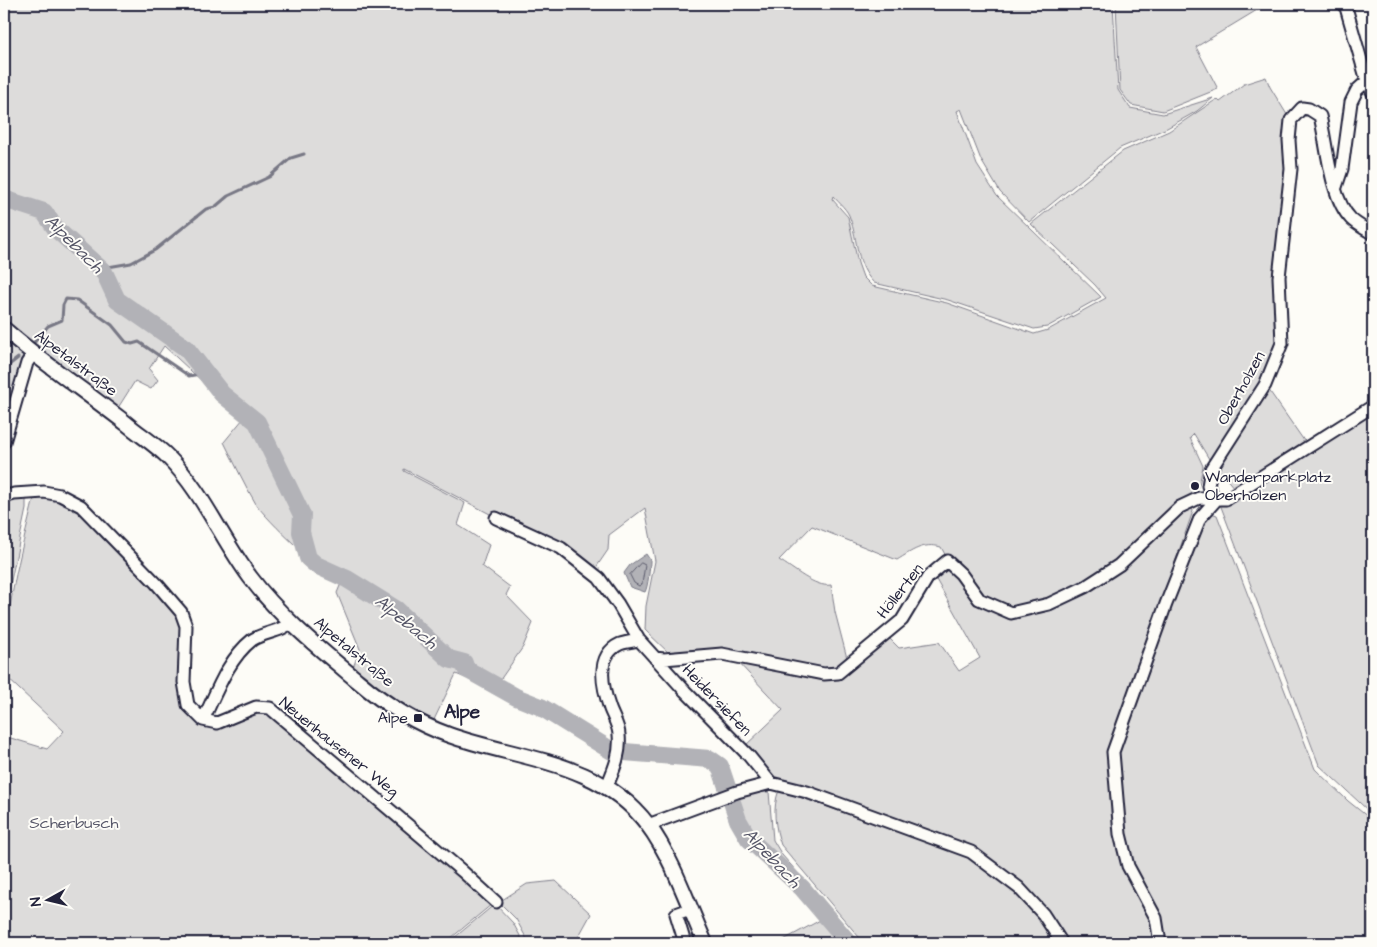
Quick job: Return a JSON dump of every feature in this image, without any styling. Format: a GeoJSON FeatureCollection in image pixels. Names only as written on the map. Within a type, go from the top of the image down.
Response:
{"type":"FeatureCollection","features":[{"type":"Feature","properties":{"kind":"main road","name":"Alpetalstraße"},"geometry":{"type":"LineString","coordinates":[[4,329],[33,354],[167,456],[191,482],[250,577],[268,601],[361,684],[410,720],[468,741],[553,763],[607,786],[648,825],[660,844],[705,943]]}},
{"type":"Feature","properties":{"kind":"street"},"geometry":{"type":"LineString","coordinates":[[1345,4],[1367,80],[1373,93]]}},
{"type":"Feature","properties":{"kind":"street"},"geometry":{"type":"LineString","coordinates":[[1336,186],[1342,169],[1350,102],[1357,90],[1367,80]]}},
{"type":"Feature","properties":{"kind":"street","name":"Oberholzen"},"geometry":{"type":"LineString","coordinates":[[1216,500],[1208,486],[1211,469],[1265,385],[1282,343],[1279,277],[1291,168],[1288,140],[1291,120],[1302,108],[1309,109],[1320,116],[1342,205],[1350,218],[1373,234]]}},
{"type":"Feature","properties":{"kind":"street"},"geometry":{"type":"LineString","coordinates":[[4,442],[28,363],[33,354]]}},
{"type":"Feature","properties":{"kind":"street"},"geometry":{"type":"LineString","coordinates":[[1160,943],[1156,918],[1128,866],[1120,834],[1113,752],[1166,604],[1200,518],[1216,500],[1234,494],[1373,406]]}},
{"type":"Feature","properties":{"kind":"street"},"geometry":{"type":"LineString","coordinates":[[4,497],[14,494],[44,492],[60,495],[82,506],[156,583],[181,612],[186,626],[184,682],[188,705],[203,720],[227,670],[252,641],[270,631],[286,628],[291,622]]}},
{"type":"Feature","properties":{"kind":"street","name":"Höllerten"},"geometry":{"type":"LineString","coordinates":[[655,658],[664,659],[722,654],[824,674],[838,673],[902,620],[928,577],[947,561],[961,574],[979,599],[1011,613],[1021,611],[1049,604],[1066,597],[1119,565],[1180,507],[1200,498],[1216,500]]}},
{"type":"Feature","properties":{"kind":"street","name":"Heidersiefen"},"geometry":{"type":"LineString","coordinates":[[496,518],[561,548],[599,578],[618,604],[639,640],[749,756],[771,783]]}},
{"type":"Feature","properties":{"kind":"street"},"geometry":{"type":"LineString","coordinates":[[607,786],[619,751],[620,733],[607,700],[602,675],[605,659],[620,644],[639,640]]}},
{"type":"Feature","properties":{"kind":"street","name":"Neuenhausener Weg"},"geometry":{"type":"LineString","coordinates":[[203,720],[217,723],[256,708],[270,708],[496,902]]}},
{"type":"Feature","properties":{"kind":"street"},"geometry":{"type":"LineString","coordinates":[[648,825],[721,797],[771,783],[807,792],[971,852],[1019,888],[1043,914],[1062,943]]}},
{"type":"Feature","properties":{"kind":"street"},"geometry":{"type":"LineString","coordinates":[[685,943],[676,914],[690,909]]}},
{"type":"Feature","properties":{"kind":"green space"},"geometry":{"type":"Polygon","coordinates":[[[4,4],[1113,4],[1118,90],[1130,108],[1163,114],[1213,98],[1197,111],[1167,128],[1120,148],[1029,222],[1000,192],[981,160],[961,109],[957,111],[977,165],[997,196],[1101,297],[1047,327],[1034,329],[948,300],[874,283],[868,276],[861,261],[849,215],[833,196],[832,199],[848,217],[863,277],[872,286],[947,303],[1034,334],[1048,330],[1106,298],[1095,285],[1031,224],[1123,151],[1169,131],[1217,99],[1220,102],[1244,84],[1266,77],[1289,118],[1280,336],[1270,367],[1213,457],[1209,459],[1194,434],[1190,438],[1203,466],[1199,485],[1193,493],[1177,505],[1138,545],[1085,586],[1011,612],[980,598],[948,560],[941,547],[923,547],[897,560],[812,526],[779,560],[811,581],[831,585],[835,612],[848,662],[837,671],[722,651],[672,656],[645,630],[646,606],[655,561],[645,508],[609,535],[608,550],[595,569],[404,469],[404,471],[465,503],[458,525],[489,545],[482,566],[510,587],[506,595],[533,623],[523,647],[493,690],[456,674],[432,724],[393,701],[352,670],[360,649],[337,593],[342,581],[310,559],[283,534],[256,504],[224,442],[243,419],[164,346],[149,369],[158,380],[151,389],[135,381],[116,411],[4,326],[4,4]]]}},
{"type":"Feature","properties":{"kind":"green space"},"geometry":{"type":"Polygon","coordinates":[[[1116,4],[1267,4],[1196,47],[1218,89],[1163,111],[1131,105],[1120,90],[1116,4]]]}},
{"type":"Feature","properties":{"kind":"green space"},"geometry":{"type":"Polygon","coordinates":[[[4,337],[26,356],[4,432],[4,337]]]}},
{"type":"Feature","properties":{"kind":"green space"},"geometry":{"type":"Polygon","coordinates":[[[1266,386],[1307,445],[1234,488],[1216,466],[1266,386]]]}},
{"type":"Feature","properties":{"kind":"green space"},"geometry":{"type":"Polygon","coordinates":[[[1373,411],[1373,815],[1319,765],[1220,504],[1373,411]]]}},
{"type":"Feature","properties":{"kind":"green space","name":"Scherbusch"},"geometry":{"type":"Polygon","coordinates":[[[43,494],[79,508],[179,612],[183,626],[181,682],[202,723],[264,710],[492,904],[445,943],[4,943],[4,736],[47,749],[64,731],[4,675],[7,630],[18,564],[34,498],[43,494]]]}},
{"type":"Feature","properties":{"kind":"green space"},"geometry":{"type":"Polygon","coordinates":[[[26,499],[26,509],[4,614],[4,500],[26,499]]]}},
{"type":"Feature","properties":{"kind":"green space"},"geometry":{"type":"Polygon","coordinates":[[[1192,507],[1193,511],[1117,728],[1115,835],[1153,920],[1157,943],[1067,943],[1058,925],[1042,905],[993,861],[775,778],[745,746],[783,710],[735,659],[829,677],[887,636],[899,648],[939,642],[959,671],[980,658],[934,576],[944,570],[949,570],[1011,615],[1074,597],[1184,508],[1192,507]]]}},
{"type":"Feature","properties":{"kind":"green space"},"geometry":{"type":"Polygon","coordinates":[[[1211,513],[1217,515],[1315,769],[1348,801],[1373,821],[1373,942],[1164,943],[1130,864],[1124,832],[1116,750],[1201,521],[1211,513]]]}},
{"type":"Feature","properties":{"kind":"green space"},"geometry":{"type":"Polygon","coordinates":[[[779,790],[951,850],[974,861],[1018,891],[1039,914],[1057,943],[864,943],[781,845],[775,818],[779,790]]]}},
{"type":"Feature","properties":{"kind":"green space"},"geometry":{"type":"Polygon","coordinates":[[[745,792],[769,792],[773,840],[782,855],[860,943],[778,943],[824,918],[755,841],[728,806],[727,800],[745,792]]]}},
{"type":"Feature","properties":{"kind":"green space"},"geometry":{"type":"Polygon","coordinates":[[[556,881],[591,914],[575,943],[529,943],[516,919],[499,902],[527,884],[556,881]]]}},
{"type":"Feature","properties":{"kind":"green space"},"geometry":{"type":"Polygon","coordinates":[[[495,904],[513,923],[524,943],[448,943],[495,904]]]}},
{"type":"Feature","properties":{"kind":"water"},"geometry":{"type":"Polygon","coordinates":[[[646,554],[650,560],[645,592],[630,587],[624,573],[630,565],[646,554]]]}},
{"type":"Feature","properties":{"kind":"waterway"},"geometry":{"type":"LineString","coordinates":[[104,272],[108,267],[131,263],[155,250],[206,209],[215,207],[228,196],[269,177],[291,158],[304,154]]}},
{"type":"Feature","properties":{"kind":"waterway","name":"Alpebach"},"geometry":{"type":"LineString","coordinates":[[4,199],[44,212],[56,229],[104,272],[117,300],[186,348],[222,394],[257,422],[302,515],[301,532],[308,558],[316,565],[347,579],[397,610],[449,659],[464,663],[466,669],[516,697],[541,707],[612,751],[710,759],[720,766],[738,820],[749,839],[802,888],[849,943]]}},
{"type":"Feature","properties":{"kind":"waterway"},"geometry":{"type":"LineString","coordinates":[[32,345],[48,326],[62,320],[63,305],[66,299],[77,300],[112,325],[126,342],[132,344],[139,342],[189,376],[205,373]]}},
{"type":"Feature","properties":{"kind":"waterway"},"geometry":{"type":"LineString","coordinates":[[4,369],[18,358]]}},
{"type":"Feature","properties":{"kind":"place","name":"Wanderparkplatz Oberholzen"},"geometry":{"type":"Point","coordinates":[1195,486]}},
{"type":"Feature","properties":{"kind":"place","name":"Alpe"},"geometry":{"type":"Point","coordinates":[418,718]}},
{"type":"Feature","properties":{"kind":"district","name":"Alpe"},"geometry":{"type":"Point","coordinates":[462,712]}}]}
